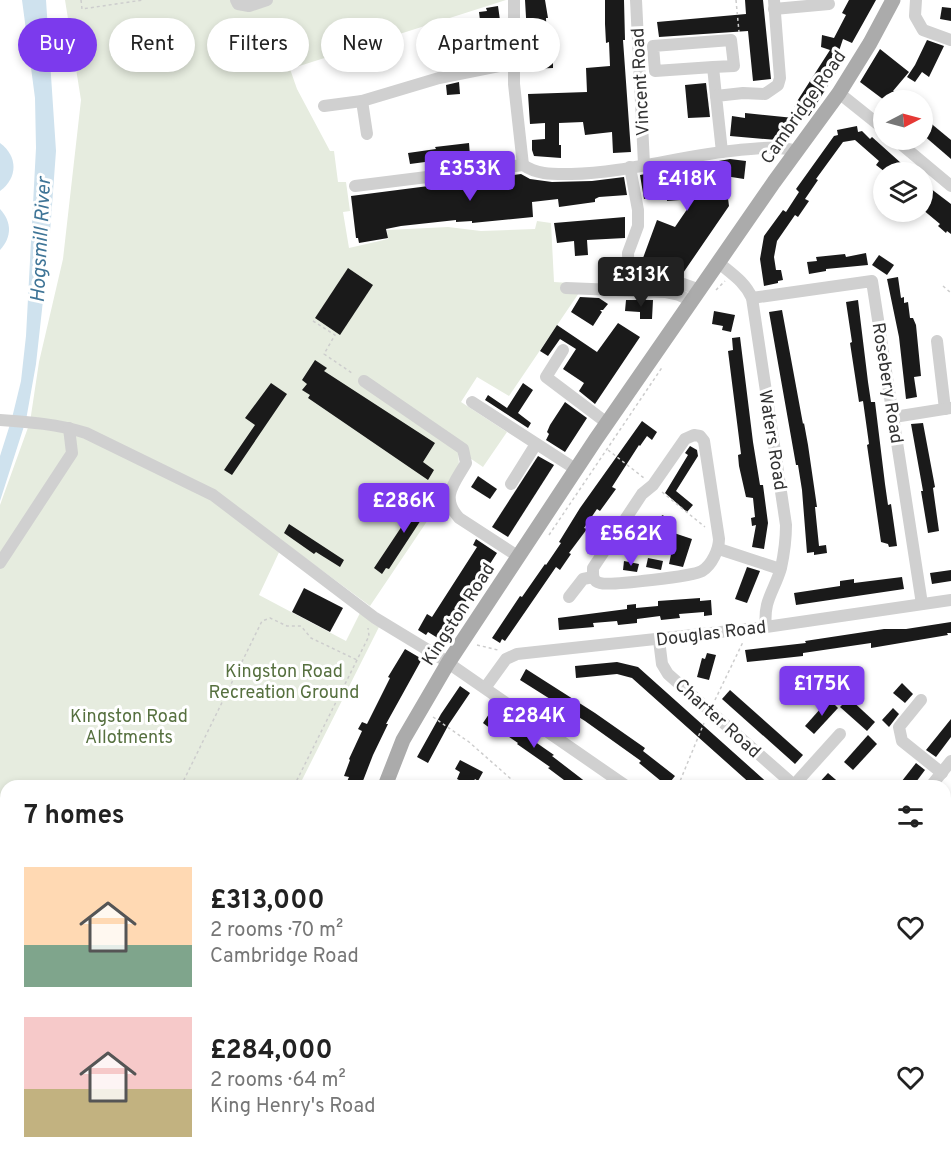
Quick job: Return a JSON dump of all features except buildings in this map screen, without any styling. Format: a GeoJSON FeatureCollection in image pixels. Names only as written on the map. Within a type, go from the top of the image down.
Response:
{"type":"FeatureCollection","features":[{"type":"Feature","properties":{"kind":"main road","name":"Cambridge Road"},"geometry":{"type":"LineString","coordinates":[[577,470],[774,182],[839,93],[893,0]]}},
{"type":"Feature","properties":{"kind":"main road","name":"Kingston Road"},"geometry":{"type":"LineString","coordinates":[[387,780],[403,740],[424,711],[448,663],[577,470]]}},
{"type":"Feature","properties":{"kind":"street"},"geometry":{"type":"LineString","coordinates":[[236,0],[238,4],[249,6],[267,0]]}},
{"type":"Feature","properties":{"kind":"street"},"geometry":{"type":"LineString","coordinates":[[514,0],[514,18]]}},
{"type":"Feature","properties":{"kind":"street","name":"Vincent Road"},"geometry":{"type":"LineString","coordinates":[[636,0],[644,164]]}},
{"type":"Feature","properties":{"kind":"street"},"geometry":{"type":"LineString","coordinates":[[916,0],[915,16],[924,30],[951,40]]}},
{"type":"Feature","properties":{"kind":"street"},"geometry":{"type":"LineString","coordinates":[[716,96],[743,93],[765,94],[778,85],[780,78],[774,5],[829,4]]}},
{"type":"Feature","properties":{"kind":"street"},"geometry":{"type":"LineString","coordinates":[[731,40],[734,66],[713,67],[655,71],[653,46],[731,40]]}},
{"type":"Feature","properties":{"kind":"street"},"geometry":{"type":"LineString","coordinates":[[713,67],[722,152]]}},
{"type":"Feature","properties":{"kind":"street"},"geometry":{"type":"LineString","coordinates":[[324,106],[362,100],[469,72]]}},
{"type":"Feature","properties":{"kind":"street"},"geometry":{"type":"LineString","coordinates":[[514,72],[523,165]]}},
{"type":"Feature","properties":{"kind":"street"},"geometry":{"type":"LineString","coordinates":[[839,93],[873,120]]}},
{"type":"Feature","properties":{"kind":"street"},"geometry":{"type":"LineString","coordinates":[[362,100],[367,134]]}},
{"type":"Feature","properties":{"kind":"street"},"geometry":{"type":"LineString","coordinates":[[355,186],[523,165],[533,172],[578,173],[722,152],[783,147],[798,151]]}},
{"type":"Feature","properties":{"kind":"street"},"geometry":{"type":"LineString","coordinates":[[908,150],[951,186]]}},
{"type":"Feature","properties":{"kind":"street"},"geometry":{"type":"LineString","coordinates":[[629,283],[628,253],[638,226],[638,210],[630,167]]}},
{"type":"Feature","properties":{"kind":"street"},"geometry":{"type":"LineString","coordinates":[[719,264],[736,277],[752,298]]}},
{"type":"Feature","properties":{"kind":"street","name":"Rosebery Road"},"geometry":{"type":"LineString","coordinates":[[752,298],[872,281],[922,604]]}},
{"type":"Feature","properties":{"kind":"street"},"geometry":{"type":"LineString","coordinates":[[566,288],[696,295],[691,286],[609,282]]}},
{"type":"Feature","properties":{"kind":"street","name":"Waters Road"},"geometry":{"type":"LineString","coordinates":[[752,298],[786,525],[786,541],[780,569],[766,604],[765,627]]}},
{"type":"Feature","properties":{"kind":"street"},"geometry":{"type":"LineString","coordinates":[[894,417],[948,409],[937,341]]}},
{"type":"Feature","properties":{"kind":"street"},"geometry":{"type":"LineString","coordinates":[[563,350],[546,377],[607,423]]}},
{"type":"Feature","properties":{"kind":"street"},"geometry":{"type":"LineString","coordinates":[[364,381],[463,449],[466,463],[449,492],[448,501],[452,511],[459,518],[519,557]]}},
{"type":"Feature","properties":{"kind":"street"},"geometry":{"type":"LineString","coordinates":[[472,402],[577,470]]}},
{"type":"Feature","properties":{"kind":"street"},"geometry":{"type":"LineString","coordinates":[[4,420],[23,420],[86,433],[213,495],[375,618],[448,663],[617,780]]}},
{"type":"Feature","properties":{"kind":"street"},"geometry":{"type":"LineString","coordinates":[[0,563],[72,453],[69,428]]}},
{"type":"Feature","properties":{"kind":"street"},"geometry":{"type":"LineString","coordinates":[[694,435],[700,436],[704,441],[719,544],[702,571],[682,576],[614,584],[599,583],[593,577],[593,568],[642,494],[653,485],[685,439],[694,435]]}},
{"type":"Feature","properties":{"kind":"street"},"geometry":{"type":"LineString","coordinates":[[511,484],[536,444]]}},
{"type":"Feature","properties":{"kind":"street"},"geometry":{"type":"LineString","coordinates":[[719,544],[780,569]]}},
{"type":"Feature","properties":{"kind":"street"},"geometry":{"type":"LineString","coordinates":[[569,597],[583,579],[593,577]]}},
{"type":"Feature","properties":{"kind":"street","name":"Douglas Road"},"geometry":{"type":"LineString","coordinates":[[517,654],[765,627],[951,600]]}},
{"type":"Feature","properties":{"kind":"street","name":"Charter Road"},"geometry":{"type":"LineString","coordinates":[[659,639],[662,664],[668,674],[788,780]]}},
{"type":"Feature","properties":{"kind":"street"},"geometry":{"type":"LineString","coordinates":[[485,688],[506,659],[517,654]]}},
{"type":"Feature","properties":{"kind":"street"},"geometry":{"type":"LineString","coordinates":[[921,700],[899,728],[902,741],[942,772]]}},
{"type":"Feature","properties":{"kind":"street"},"geometry":{"type":"LineString","coordinates":[[799,780],[840,734]]}},
{"type":"Feature","properties":{"kind":"street"},"geometry":{"type":"LineString","coordinates":[[936,780],[951,761]]}},
{"type":"Feature","properties":{"kind":"path"},"geometry":{"type":"LineString","coordinates":[[81,0],[82,9],[144,0]]}},
{"type":"Feature","properties":{"kind":"path"},"geometry":{"type":"LineString","coordinates":[[731,40],[739,39],[736,0]]}},
{"type":"Feature","properties":{"kind":"path"},"geometry":{"type":"LineString","coordinates":[[943,286],[951,293]]}},
{"type":"Feature","properties":{"kind":"path"},"geometry":{"type":"LineString","coordinates":[[313,321],[335,335],[324,354],[352,373]]}},
{"type":"Feature","properties":{"kind":"path"},"geometry":{"type":"LineString","coordinates":[[550,534],[663,367]]}},
{"type":"Feature","properties":{"kind":"path"},"geometry":{"type":"LineString","coordinates":[[606,449],[653,485],[719,544]]}},
{"type":"Feature","properties":{"kind":"path"},"geometry":{"type":"LineString","coordinates":[[185,780],[262,621],[270,618],[288,626],[301,626],[310,638],[357,660]]}},
{"type":"Feature","properties":{"kind":"path"},"geometry":{"type":"LineString","coordinates":[[297,780],[369,636],[368,625],[375,618]]}},
{"type":"Feature","properties":{"kind":"path"},"geometry":{"type":"LineString","coordinates":[[472,643],[517,654]]}},
{"type":"Feature","properties":{"kind":"path"},"geometry":{"type":"LineString","coordinates":[[424,711],[469,742],[512,780]]}},
{"type":"Feature","properties":{"kind":"green space"},"geometry":{"type":"Polygon","coordinates":[[[65,0],[506,0],[450,18],[416,18],[416,29],[404,33],[404,18],[321,18],[321,59],[309,63],[309,18],[207,18],[207,72],[291,72],[297,89],[330,151],[334,151],[338,182],[346,182],[350,211],[343,212],[349,248],[388,239],[387,230],[448,227],[481,231],[535,229],[537,221],[551,223],[554,282],[585,284],[509,396],[477,377],[461,402],[507,432],[483,467],[458,450],[459,465],[440,502],[370,606],[285,543],[282,546],[259,595],[346,641],[361,611],[379,627],[302,780],[0,780],[0,505],[30,422],[39,362],[63,259],[81,100],[77,72],[97,72],[97,18],[68,18],[65,0]]]}},
{"type":"Feature","properties":{"kind":"water"},"geometry":{"type":"Polygon","coordinates":[[[22,0],[46,0],[47,18],[24,18],[22,0]]]}},
{"type":"Feature","properties":{"kind":"water","name":"Hogsmill River"},"geometry":{"type":"Polygon","coordinates":[[[32,72],[51,72],[56,151],[49,246],[36,364],[26,420],[0,501],[0,456],[21,381],[26,336],[36,148],[35,98],[32,72]]]}},
{"type":"Feature","properties":{"kind":"water"},"geometry":{"type":"Polygon","coordinates":[[[0,143],[10,154],[14,167],[10,180],[0,191],[0,143]]]}},
{"type":"Feature","properties":{"kind":"water"},"geometry":{"type":"Polygon","coordinates":[[[0,209],[7,219],[9,230],[7,240],[0,250],[0,209]]]}},
{"type":"Feature","properties":{"kind":"park label","name":"Kingston Road Recreation Ground"},"geometry":{"type":"Point","coordinates":[284,681]}},
{"type":"Feature","properties":{"kind":"park label","name":"Kingston Road Allotments"},"geometry":{"type":"Point","coordinates":[129,726]}}]}
